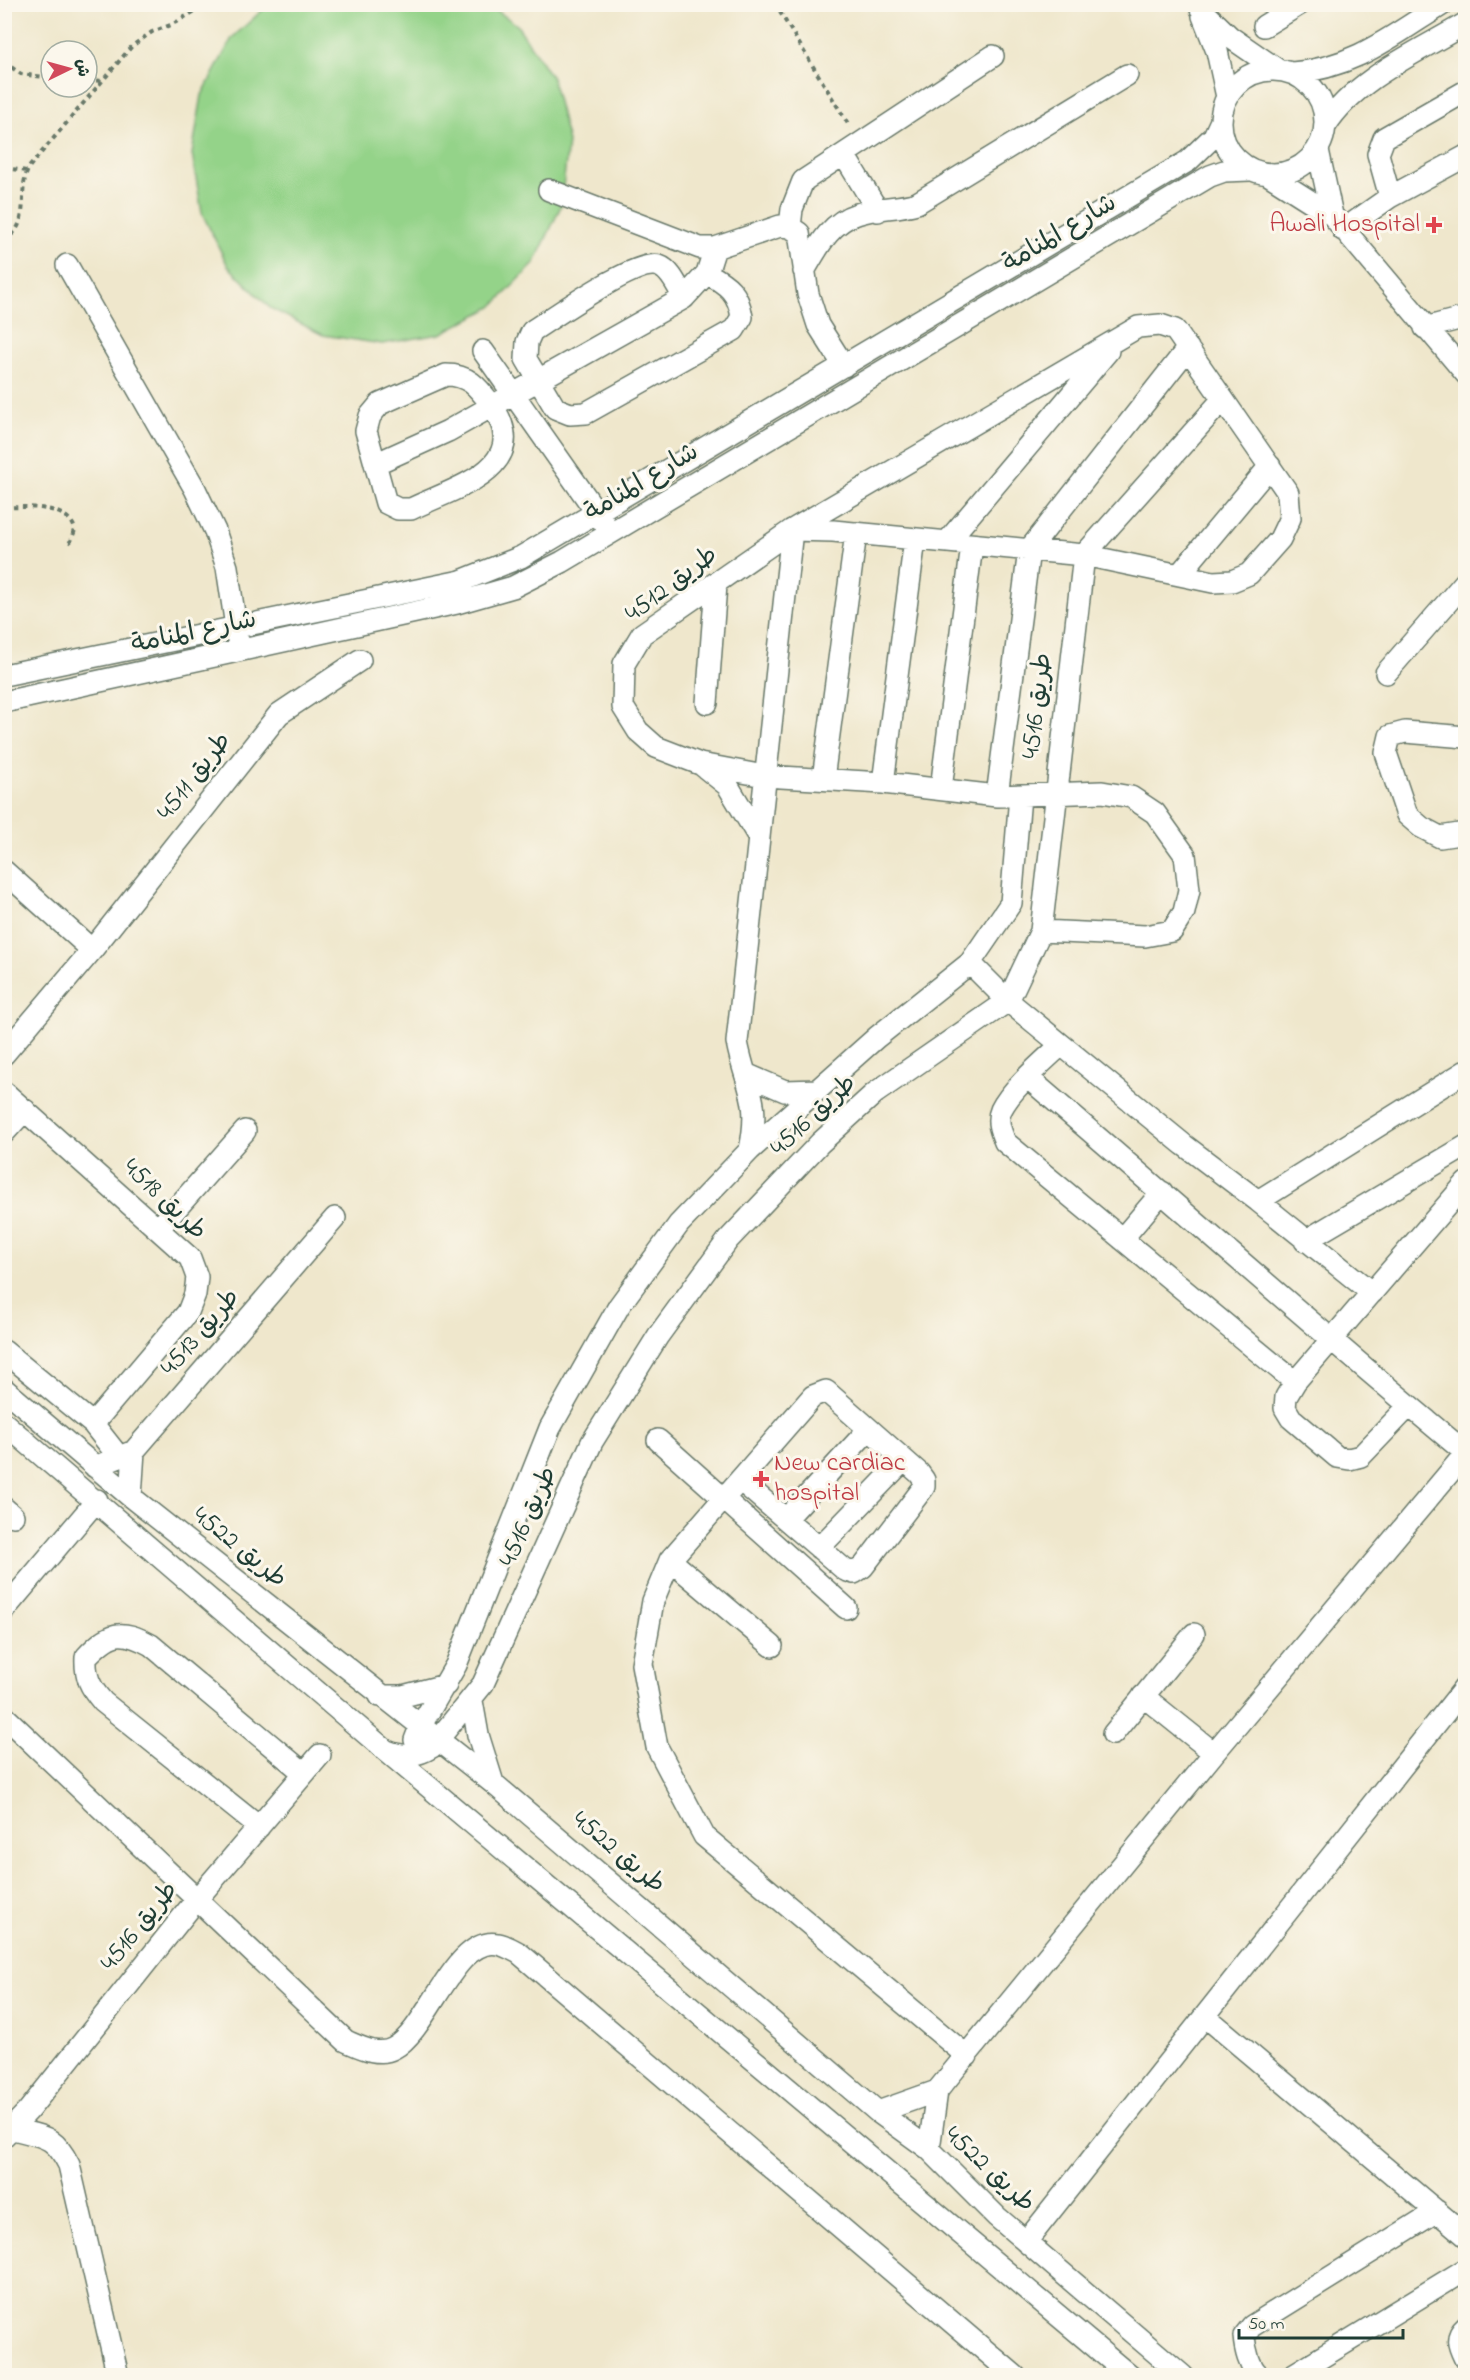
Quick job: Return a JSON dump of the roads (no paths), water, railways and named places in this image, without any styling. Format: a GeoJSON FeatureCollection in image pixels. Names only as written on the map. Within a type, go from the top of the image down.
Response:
{"type":"FeatureCollection","features":[{"type":"Feature","properties":{"kind":"street"},"geometry":{"type":"LineString","coordinates":[[1264,26],[1300,4]]}},
{"type":"Feature","properties":{"kind":"street"},"geometry":{"type":"LineString","coordinates":[[1443,4],[1353,60],[1322,69],[1285,72],[1263,70],[1249,76],[1236,85],[1227,97],[1220,123],[1224,142],[1235,159],[1338,223],[1466,374]]}},
{"type":"Feature","properties":{"kind":"street"},"geometry":{"type":"LineString","coordinates":[[1199,7],[1230,37],[1285,72],[1306,82],[1317,93],[1324,108],[1326,124]]}},
{"type":"Feature","properties":{"kind":"street"},"geometry":{"type":"LineString","coordinates":[[1199,7],[1217,51],[1227,97]]}},
{"type":"Feature","properties":{"kind":"street"},"geometry":{"type":"LineString","coordinates":[[1260,173],[1288,173],[1306,164],[1318,150],[1326,124],[1336,109],[1363,86],[1466,23]]}},
{"type":"Feature","properties":{"kind":"street"},"geometry":{"type":"LineString","coordinates":[[790,227],[792,209],[803,181],[993,56]]}},
{"type":"Feature","properties":{"kind":"street"},"geometry":{"type":"LineString","coordinates":[[804,271],[822,240],[840,223],[857,214],[917,203],[1127,75]]}},
{"type":"Feature","properties":{"kind":"street"},"geometry":{"type":"LineString","coordinates":[[1390,197],[1378,154],[1384,138],[1466,91]]}},
{"type":"Feature","properties":{"kind":"street","name":"شارع المنامة"},"geometry":{"type":"LineString","coordinates":[[4,675],[461,581],[521,557],[1188,161],[1214,136],[1220,123]]}},
{"type":"Feature","properties":{"kind":"street"},"geometry":{"type":"LineString","coordinates":[[852,150],[878,211]]}},
{"type":"Feature","properties":{"kind":"street"},"geometry":{"type":"LineString","coordinates":[[1318,150],[1338,223]]}},
{"type":"Feature","properties":{"kind":"street"},"geometry":{"type":"LineString","coordinates":[[1338,223],[1466,156]]}},
{"type":"Feature","properties":{"kind":"street","name":"شارع المنامة"},"geometry":{"type":"LineString","coordinates":[[4,702],[457,603],[513,587],[610,534],[1210,176],[1224,171],[1260,173]]}},
{"type":"Feature","properties":{"kind":"street"},"geometry":{"type":"LineString","coordinates":[[549,190],[700,248],[715,248],[780,226],[790,227],[799,233],[804,271],[818,325],[844,366]]}},
{"type":"Feature","properties":{"kind":"street"},"geometry":{"type":"LineString","coordinates":[[375,464],[448,431],[684,298],[706,273],[715,248]]}},
{"type":"Feature","properties":{"kind":"street"},"geometry":{"type":"LineString","coordinates":[[684,298],[672,276],[661,266],[648,264],[610,282],[532,331],[526,342],[526,359],[555,408],[570,414],[586,413],[734,330],[742,317],[740,302],[730,286],[706,273]]}},
{"type":"Feature","properties":{"kind":"street"},"geometry":{"type":"LineString","coordinates":[[67,265],[205,510],[228,567],[239,651]]}},
{"type":"Feature","properties":{"kind":"street"},"geometry":{"type":"LineString","coordinates":[[1425,328],[1466,317]]}},
{"type":"Feature","properties":{"kind":"street","name":"طريق 4512"},"geometry":{"type":"LineString","coordinates":[[1055,795],[997,796],[883,783],[764,776],[700,764],[656,747],[638,731],[623,706],[624,664],[642,634],[716,585],[792,530],[1138,327],[1160,325],[1175,330],[1288,493],[1290,518],[1280,539],[1249,574],[1232,581],[1213,582],[1084,555]]}},
{"type":"Feature","properties":{"kind":"street"},"geometry":{"type":"LineString","coordinates":[[947,542],[1118,339]]}},
{"type":"Feature","properties":{"kind":"street"},"geometry":{"type":"LineString","coordinates":[[997,796],[1029,550],[1188,348]]}},
{"type":"Feature","properties":{"kind":"street"},"geometry":{"type":"LineString","coordinates":[[483,351],[597,512],[610,534]]}},
{"type":"Feature","properties":{"kind":"street"},"geometry":{"type":"LineString","coordinates":[[446,375],[462,375],[474,383],[492,406],[505,433],[505,447],[499,460],[487,471],[411,508],[398,509],[386,503],[366,431],[370,416],[380,404],[446,375]]}},
{"type":"Feature","properties":{"kind":"street"},"geometry":{"type":"LineString","coordinates":[[750,1150],[756,1113],[748,1075],[737,1042],[792,530],[856,533],[1084,555],[1223,399]]}},
{"type":"Feature","properties":{"kind":"street"},"geometry":{"type":"LineString","coordinates":[[1179,575],[1270,466]]}},
{"type":"Feature","properties":{"kind":"street"},"geometry":{"type":"LineString","coordinates":[[823,779],[856,533]]}},
{"type":"Feature","properties":{"kind":"street"},"geometry":{"type":"LineString","coordinates":[[883,783],[915,539]]}},
{"type":"Feature","properties":{"kind":"street"},"geometry":{"type":"LineString","coordinates":[[941,789],[972,544]]}},
{"type":"Feature","properties":{"kind":"street","name":"طريق 4516"},"geometry":{"type":"LineString","coordinates":[[1020,796],[1011,903],[970,963],[877,1037],[750,1150],[679,1224],[619,1306],[556,1418],[446,1685],[420,1727],[414,1743],[414,1755],[432,1747],[472,1701],[483,1684],[592,1442],[658,1336],[728,1240],[820,1143],[875,1093],[1008,1001],[1041,931],[1084,555]]}},
{"type":"Feature","properties":{"kind":"street"},"geometry":{"type":"LineString","coordinates":[[1386,673],[1466,581]]}},
{"type":"Feature","properties":{"kind":"street"},"geometry":{"type":"LineString","coordinates":[[707,704],[716,585]]}},
{"type":"Feature","properties":{"kind":"street","name":"طريق 4511"},"geometry":{"type":"LineString","coordinates":[[4,1054],[92,950],[279,714],[360,660]]}},
{"type":"Feature","properties":{"kind":"street"},"geometry":{"type":"LineString","coordinates":[[1466,737],[1406,732],[1390,736],[1386,753],[1407,815],[1421,827],[1440,837],[1466,833]]}},
{"type":"Feature","properties":{"kind":"street"},"geometry":{"type":"LineString","coordinates":[[700,764],[728,786],[758,836]]}},
{"type":"Feature","properties":{"kind":"street"},"geometry":{"type":"LineString","coordinates":[[1041,931],[1160,935],[1172,931],[1184,912],[1189,890],[1185,855],[1155,813],[1131,796],[1102,792],[1055,795]]}},
{"type":"Feature","properties":{"kind":"street"},"geometry":{"type":"LineString","coordinates":[[4,871],[92,950]]}},
{"type":"Feature","properties":{"kind":"street"},"geometry":{"type":"LineString","coordinates":[[970,963],[1008,1001],[1061,1045],[1372,1293]]}},
{"type":"Feature","properties":{"kind":"street"},"geometry":{"type":"LineString","coordinates":[[1061,1045],[1027,1077],[1001,1111],[998,1126],[1005,1142],[1295,1382]]}},
{"type":"Feature","properties":{"kind":"street"},"geometry":{"type":"LineString","coordinates":[[1258,1200],[1466,1071]]}},
{"type":"Feature","properties":{"kind":"street"},"geometry":{"type":"LineString","coordinates":[[748,1075],[785,1091],[818,1090]]}},
{"type":"Feature","properties":{"kind":"street"},"geometry":{"type":"LineString","coordinates":[[878,2112],[937,2091],[1214,1753],[1466,1453],[1331,1341],[1027,1077]]}},
{"type":"Feature","properties":{"kind":"street","name":"طريق 4518"},"geometry":{"type":"LineString","coordinates":[[4,1092],[159,1228],[190,1258],[197,1277],[195,1294],[188,1311],[170,1336],[93,1424]]}},
{"type":"Feature","properties":{"kind":"street"},"geometry":{"type":"LineString","coordinates":[[4,1133],[25,1110]]}},
{"type":"Feature","properties":{"kind":"street"},"geometry":{"type":"LineString","coordinates":[[159,1228],[245,1131]]}},
{"type":"Feature","properties":{"kind":"street"},"geometry":{"type":"LineString","coordinates":[[1305,1241],[1466,1146]]}},
{"type":"Feature","properties":{"kind":"street"},"geometry":{"type":"LineString","coordinates":[[1409,1406],[1361,1456],[1349,1459],[1337,1457],[1291,1418],[1285,1408],[1286,1397],[1295,1382],[1466,1183]]}},
{"type":"Feature","properties":{"kind":"street"},"geometry":{"type":"LineString","coordinates":[[1122,1239],[1162,1192]]}},
{"type":"Feature","properties":{"kind":"street","name":"طريق 4513"},"geometry":{"type":"LineString","coordinates":[[95,1467],[126,1454],[335,1218]]}},
{"type":"Feature","properties":{"kind":"street"},"geometry":{"type":"LineString","coordinates":[[4,1351],[126,1454],[131,1497]]}},
{"type":"Feature","properties":{"kind":"street","name":"طريق 4522"},"geometry":{"type":"LineString","coordinates":[[4,1389],[131,1497],[492,1783],[878,2112],[929,2149],[1026,2242],[1183,2376]]}},
{"type":"Feature","properties":{"kind":"street"},"geometry":{"type":"LineString","coordinates":[[740,1480],[845,1570],[854,1573],[863,1567],[924,1487],[924,1480],[904,1460],[826,1391],[818,1392],[740,1480],[725,1500],[670,1560],[653,1601],[642,1664],[657,1747],[704,1836],[967,2056]]}},
{"type":"Feature","properties":{"kind":"street"},"geometry":{"type":"LineString","coordinates":[[4,1423],[97,1500],[385,1750],[1130,2376]]}},
{"type":"Feature","properties":{"kind":"street"},"geometry":{"type":"LineString","coordinates":[[786,1519],[869,1429]]}},
{"type":"Feature","properties":{"kind":"street"},"geometry":{"type":"LineString","coordinates":[[658,1440],[846,1608]]}},
{"type":"Feature","properties":{"kind":"street"},"geometry":{"type":"LineString","coordinates":[[819,1548],[904,1460]]}},
{"type":"Feature","properties":{"kind":"street"},"geometry":{"type":"LineString","coordinates":[[4,1610],[12,1587],[97,1500]]}},
{"type":"Feature","properties":{"kind":"street"},"geometry":{"type":"LineString","coordinates":[[670,1560],[772,1646]]}},
{"type":"Feature","properties":{"kind":"street"},"geometry":{"type":"LineString","coordinates":[[259,1827],[103,1702],[90,1688],[85,1672],[86,1657],[101,1641],[114,1634],[132,1635],[151,1645],[304,1773]]}},
{"type":"Feature","properties":{"kind":"street"},"geometry":{"type":"LineString","coordinates":[[1113,1734],[1194,1634]]}},
{"type":"Feature","properties":{"kind":"street"},"geometry":{"type":"LineString","coordinates":[[380,1696],[403,1696],[446,1685]]}},
{"type":"Feature","properties":{"kind":"street"},"geometry":{"type":"LineString","coordinates":[[1026,2242],[1466,1686]]}},
{"type":"Feature","properties":{"kind":"street"},"geometry":{"type":"LineString","coordinates":[[1143,1696],[1214,1753]]}},
{"type":"Feature","properties":{"kind":"street"},"geometry":{"type":"LineString","coordinates":[[472,1701],[478,1735],[492,1783]]}},
{"type":"Feature","properties":{"kind":"street"},"geometry":{"type":"LineString","coordinates":[[4,1716],[346,2041],[369,2051],[393,2049],[408,2035],[463,1958],[477,1947],[497,1943],[519,1953],[1015,2376]]}},
{"type":"Feature","properties":{"kind":"street"},"geometry":{"type":"LineString","coordinates":[[385,1750],[404,1756],[414,1755],[428,1785]]}},
{"type":"Feature","properties":{"kind":"street","name":"طريق 4516"},"geometry":{"type":"LineString","coordinates":[[9,2132],[197,1899],[320,1755]]}},
{"type":"Feature","properties":{"kind":"street"},"geometry":{"type":"LineString","coordinates":[[1205,2016],[1466,2236]]}},
{"type":"Feature","properties":{"kind":"street"},"geometry":{"type":"LineString","coordinates":[[929,2149],[937,2091]]}},
{"type":"Feature","properties":{"kind":"street"},"geometry":{"type":"LineString","coordinates":[[9,2132],[51,2139],[61,2149],[69,2165],[118,2376]]}},
{"type":"Feature","properties":{"kind":"street"},"geometry":{"type":"LineString","coordinates":[[1260,2376],[1256,2373],[1245,2348],[1244,2336],[1252,2326],[1437,2211]]}},
{"type":"Feature","properties":{"kind":"street"},"geometry":{"type":"LineString","coordinates":[[1291,2376],[1466,2268]]}},
{"type":"Feature","properties":{"kind":"street"},"geometry":{"type":"LineString","coordinates":[[1466,2327],[1458,2336],[1458,2343],[1466,2361]]}},
{"type":"Feature","properties":{"kind":"place","name":"Awali Hospital"},"geometry":{"type":"Point","coordinates":[1434,225]}},
{"type":"Feature","properties":{"kind":"place","name":"New cardiac hospital"},"geometry":{"type":"Point","coordinates":[761,1479]}}]}
